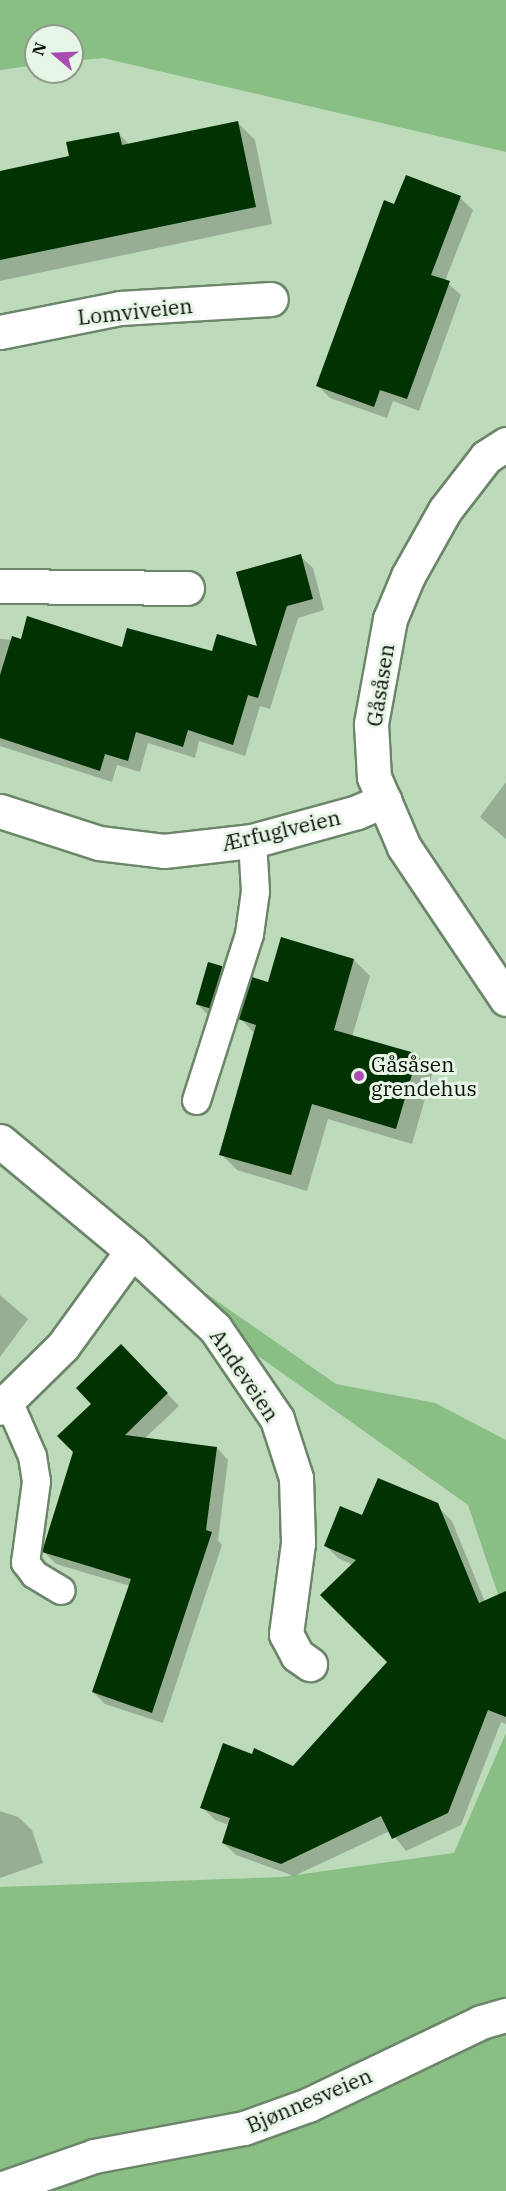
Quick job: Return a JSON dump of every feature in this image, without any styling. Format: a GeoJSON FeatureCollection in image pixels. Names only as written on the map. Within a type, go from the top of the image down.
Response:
{"type":"FeatureCollection","features":[{"type":"Feature","properties":{"kind":"street","name":"Lomviveien"},"geometry":{"type":"LineString","coordinates":[[0,332],[120,308],[272,299]]}},
{"type":"Feature","properties":{"kind":"street","name":"Gåsåsen"},"geometry":{"type":"LineString","coordinates":[[506,444],[486,456],[445,510],[408,576],[390,619],[371,724],[374,777],[404,847],[506,999]]}},
{"type":"Feature","properties":{"kind":"street"},"geometry":{"type":"LineString","coordinates":[[0,586],[187,588]]}},
{"type":"Feature","properties":{"kind":"street","name":"Ærfuglveien"},"geometry":{"type":"LineString","coordinates":[[0,811],[99,843],[164,851],[252,841],[357,813],[385,800]]}},
{"type":"Feature","properties":{"kind":"street","name":"Andeveien"},"geometry":{"type":"LineString","coordinates":[[0,1141],[132,1251],[215,1328],[277,1419],[296,1478],[298,1543],[286,1634],[297,1655],[310,1664]]}},
{"type":"Feature","properties":{"kind":"street"},"geometry":{"type":"LineString","coordinates":[[4,1406],[63,1346],[132,1251]]}},
{"type":"Feature","properties":{"kind":"street","name":"Bjønnesveien"},"geometry":{"type":"LineString","coordinates":[[0,2189],[94,2156],[244,2128],[308,2104],[481,2022],[506,2015]]}},
{"type":"Feature","properties":{"kind":"lane"},"geometry":{"type":"LineString","coordinates":[[196,1100],[249,934],[255,891],[252,841]]}},
{"type":"Feature","properties":{"kind":"lane"},"geometry":{"type":"LineString","coordinates":[[4,1406],[32,1456],[36,1481],[25,1562],[34,1574],[61,1590]]}},
{"type":"Feature","properties":{"kind":"green space"},"geometry":{"type":"Polygon","coordinates":[[[0,0],[506,0],[506,152],[103,58],[84,60],[84,24],[24,24],[24,67],[0,70],[0,0]]]}},
{"type":"Feature","properties":{"kind":"green space"},"geometry":{"type":"Polygon","coordinates":[[[0,1161],[105,1223],[336,1384],[435,1403],[506,1440],[506,1618],[468,1505],[244,1346],[0,1166],[0,1161]]]}},
{"type":"Feature","properties":{"kind":"green space"},"geometry":{"type":"Polygon","coordinates":[[[506,1733],[506,2191],[0,2191],[0,1887],[281,1877],[454,1853],[506,1733]]]}},
{"type":"Feature","properties":{"kind":"building"},"geometry":{"type":"Polygon","coordinates":[[[238,121],[256,207],[0,260],[0,171],[69,156],[66,142],[119,132],[122,145],[238,121]]]}},
{"type":"Feature","properties":{"kind":"building"},"geometry":{"type":"Polygon","coordinates":[[[406,175],[461,196],[431,275],[450,281],[407,399],[380,390],[374,407],[316,386],[384,200],[394,204],[406,175]]]}},
{"type":"Feature","properties":{"kind":"building"},"geometry":{"type":"Polygon","coordinates":[[[301,554],[313,599],[287,606],[258,698],[248,695],[233,745],[188,730],[183,747],[136,732],[128,761],[105,754],[100,771],[0,738],[0,675],[12,636],[21,639],[27,616],[122,647],[127,628],[212,651],[217,634],[257,646],[236,572],[301,554]]]}},
{"type":"Feature","properties":{"kind":"building"},"geometry":{"type":"Polygon","coordinates":[[[281,937],[354,959],[334,1030],[418,1054],[396,1129],[312,1104],[291,1175],[219,1155],[256,1025],[238,1019],[252,977],[268,982],[281,937]]]}},
{"type":"Feature","properties":{"kind":"building"},"geometry":{"type":"Polygon","coordinates":[[[208,962],[222,966],[210,1008],[196,1004],[208,962]]]}},
{"type":"Feature","properties":{"kind":"building"},"geometry":{"type":"Polygon","coordinates":[[[121,1344],[168,1393],[125,1435],[217,1447],[206,1530],[212,1532],[152,1713],[92,1692],[131,1579],[42,1552],[73,1452],[57,1436],[91,1404],[76,1388],[121,1344]]]}},
{"type":"Feature","properties":{"kind":"building"},"geometry":{"type":"Polygon","coordinates":[[[378,1478],[438,1503],[479,1603],[506,1591],[506,1717],[488,1710],[448,1813],[392,1839],[381,1816],[281,1864],[222,1843],[230,1818],[200,1808],[223,1743],[252,1754],[254,1748],[293,1766],[387,1662],[320,1595],[356,1560],[324,1546],[340,1506],[362,1515],[378,1478]]]}},
{"type":"Feature","properties":{"kind":"place","name":"Gåsåsen grendehus"},"geometry":{"type":"Point","coordinates":[359,1076]}}]}
